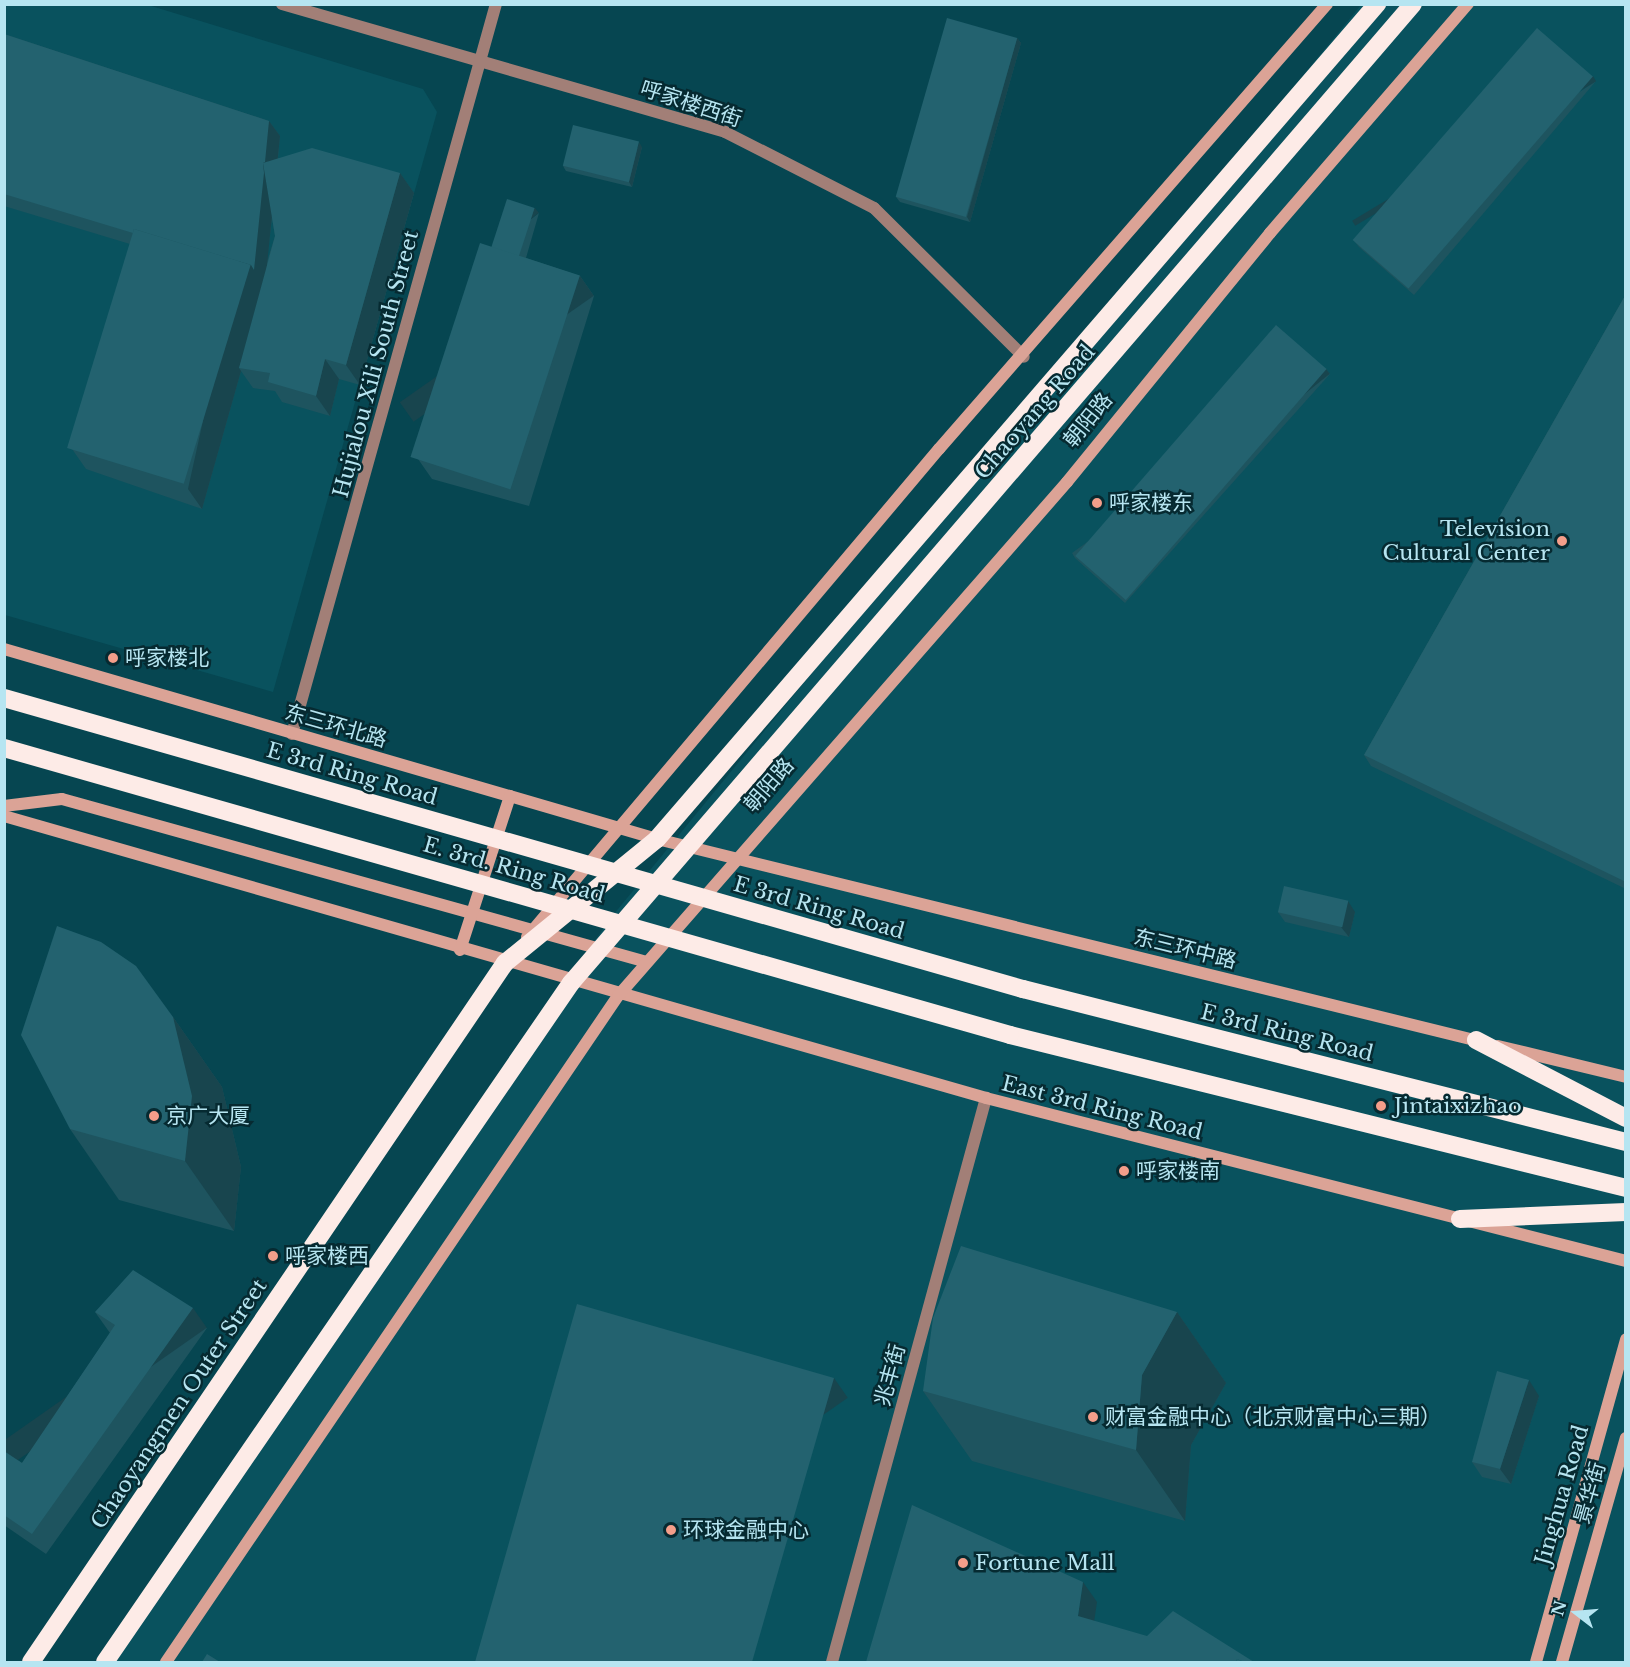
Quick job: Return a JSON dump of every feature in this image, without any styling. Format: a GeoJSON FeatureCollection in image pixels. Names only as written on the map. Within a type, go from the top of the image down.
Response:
{"type":"FeatureCollection","features":[{"type":"Feature","properties":{"kind":"highway"},"geometry":{"type":"LineString","coordinates":[[657,838],[1377,4]]}},
{"type":"Feature","properties":{"kind":"highway","name":"Chaoyang Road"},"geometry":{"type":"LineString","coordinates":[[571,983],[1413,4]]}},
{"type":"Feature","properties":{"kind":"highway","name":"E 3rd Ring Road"},"geometry":{"type":"LineString","coordinates":[[4,698],[1023,989],[1626,1142]]}},
{"type":"Feature","properties":{"kind":"highway","name":"E. 3rd. Ring Road"},"geometry":{"type":"LineString","coordinates":[[4,748],[1010,1035],[1626,1188]]}},
{"type":"Feature","properties":{"kind":"highway","name":"Chaoyangmen Outer Street"},"geometry":{"type":"LineString","coordinates":[[31,1662],[505,963],[537,931],[657,838]]}},
{"type":"Feature","properties":{"kind":"highway"},"geometry":{"type":"LineString","coordinates":[[105,1662],[571,983]]}},
{"type":"Feature","properties":{"kind":"highway"},"geometry":{"type":"LineString","coordinates":[[1476,1040],[1626,1118]]}},
{"type":"Feature","properties":{"kind":"highway"},"geometry":{"type":"LineString","coordinates":[[1460,1219],[1626,1212]]}},
{"type":"Feature","properties":{"kind":"street","name":"呼家楼西街"},"geometry":{"type":"LineString","coordinates":[[282,4],[725,132],[874,208],[1024,357]]}},
{"type":"Feature","properties":{"kind":"street","name":"Hujialou Xili South Street"},"geometry":{"type":"LineString","coordinates":[[292,734],[496,4]]}},
{"type":"Feature","properties":{"kind":"street"},"geometry":{"type":"LineString","coordinates":[[537,931],[620,828],[939,449],[1024,357],[1327,4]]}},
{"type":"Feature","properties":{"kind":"street","name":"朝阳路"},"geometry":{"type":"LineString","coordinates":[[618,996],[735,858],[1067,482],[1270,233],[1468,4]]}},
{"type":"Feature","properties":{"kind":"street","name":"东三环北路"},"geometry":{"type":"LineString","coordinates":[[4,649],[688,847]]}},
{"type":"Feature","properties":{"kind":"street"},"geometry":{"type":"LineString","coordinates":[[460,950],[510,796]]}},
{"type":"Feature","properties":{"kind":"street"},"geometry":{"type":"LineString","coordinates":[[4,806],[62,799],[647,962]]}},
{"type":"Feature","properties":{"kind":"street"},"geometry":{"type":"LineString","coordinates":[[4,816],[505,963]]}},
{"type":"Feature","properties":{"kind":"street","name":"东三环中路"},"geometry":{"type":"LineString","coordinates":[[688,847],[1626,1077]]}},
{"type":"Feature","properties":{"kind":"street","name":"East 3rd Ring Road"},"geometry":{"type":"LineString","coordinates":[[505,963],[986,1098],[1626,1261]]}},
{"type":"Feature","properties":{"kind":"street"},"geometry":{"type":"LineString","coordinates":[[166,1662],[618,996]]}},
{"type":"Feature","properties":{"kind":"street","name":"兆丰街"},"geometry":{"type":"LineString","coordinates":[[832,1662],[986,1098]]}},
{"type":"Feature","properties":{"kind":"street","name":"Jinghua Road"},"geometry":{"type":"LineString","coordinates":[[1536,1662],[1626,1339]]}},
{"type":"Feature","properties":{"kind":"street","name":"景华街"},"geometry":{"type":"LineString","coordinates":[[1562,1662],[1626,1438]]}},
{"type":"Feature","properties":{"kind":"shaded area"},"geometry":{"type":"Polygon","coordinates":[[[4,5],[148,5],[423,89],[437,112],[273,692],[5,615],[4,5]]]}},
{"type":"Feature","properties":{"kind":"shaded area"},"geometry":{"type":"Polygon","coordinates":[[[1361,5],[1625,5],[1625,1662],[102,1662],[609,920],[1361,5]]]}},
{"type":"Feature","properties":{"kind":"building"},"geometry":{"type":"Polygon","coordinates":[[[947,18],[1017,38],[966,217],[896,197],[947,18]]]}},
{"type":"Feature","properties":{"kind":"building"},"geometry":{"type":"Polygon","coordinates":[[[1537,28],[1593,77],[1408,289],[1353,240],[1537,28]]]}},
{"type":"Feature","properties":{"kind":"building"},"geometry":{"type":"Polygon","coordinates":[[[4,34],[269,121],[254,270],[251,265],[134,229],[133,233],[4,194],[4,34]]]}},
{"type":"Feature","properties":{"kind":"building"},"geometry":{"type":"Polygon","coordinates":[[[573,125],[639,141],[629,182],[563,166],[573,125]]]}},
{"type":"Feature","properties":{"kind":"building"},"geometry":{"type":"Polygon","coordinates":[[[312,148],[400,173],[346,365],[325,359],[316,396],[268,382],[270,373],[239,368],[275,236],[263,163],[312,148]]]}},
{"type":"Feature","properties":{"kind":"building"},"geometry":{"type":"Polygon","coordinates":[[[507,199],[535,208],[519,256],[491,248],[507,199]]]}},
{"type":"Feature","properties":{"kind":"building"},"geometry":{"type":"Polygon","coordinates":[[[134,229],[251,265],[184,484],[67,448],[134,229]]]}},
{"type":"Feature","properties":{"kind":"building"},"geometry":{"type":"Polygon","coordinates":[[[480,243],[580,275],[510,489],[410,457],[480,243]]]}},
{"type":"Feature","properties":{"kind":"building","name":"Television Cultural Center"},"geometry":{"type":"Polygon","coordinates":[[[1626,294],[1626,882],[1364,755],[1626,294]]]}},
{"type":"Feature","properties":{"kind":"building"},"geometry":{"type":"Polygon","coordinates":[[[1276,325],[1327,369],[1126,600],[1075,556],[1276,325]]]}},
{"type":"Feature","properties":{"kind":"building"},"geometry":{"type":"Polygon","coordinates":[[[1284,886],[1348,901],[1342,927],[1278,912],[1284,886]]]}},
{"type":"Feature","properties":{"kind":"building"},"geometry":{"type":"Polygon","coordinates":[[[57,926],[101,942],[136,966],[173,1017],[192,1096],[185,1161],[70,1129],[21,1035],[57,926]]]}},
{"type":"Feature","properties":{"kind":"building"},"geometry":{"type":"Polygon","coordinates":[[[961,1246],[1177,1312],[1142,1375],[1136,1450],[923,1391],[933,1318],[961,1246]]]}},
{"type":"Feature","properties":{"kind":"building"},"geometry":{"type":"Polygon","coordinates":[[[133,1270],[193,1308],[32,1534],[4,1515],[4,1451],[22,1463],[115,1325],[95,1312],[133,1270]]]}},
{"type":"Feature","properties":{"kind":"building","name":"环球金融中心"},"geometry":{"type":"Polygon","coordinates":[[[577,1304],[834,1378],[752,1662],[475,1662],[577,1304]]]}},
{"type":"Feature","properties":{"kind":"building"},"geometry":{"type":"Polygon","coordinates":[[[1497,1371],[1529,1380],[1500,1469],[1472,1462],[1497,1371]]]}},
{"type":"Feature","properties":{"kind":"building","name":"Fortune Mall"},"geometry":{"type":"Polygon","coordinates":[[[912,1505],[1083,1582],[1078,1616],[1147,1636],[1173,1611],[1254,1662],[1237,1659],[1236,1662],[866,1662],[912,1505]]]}},
{"type":"Feature","properties":{"kind":"building"},"geometry":{"type":"Polygon","coordinates":[[[207,1654],[220,1662],[202,1662],[207,1654]]]}},
{"type":"Feature","properties":{"kind":"place","name":"呼家楼东"},"geometry":{"type":"Point","coordinates":[1097,503]}},
{"type":"Feature","properties":{"kind":"place","name":"Television Cultural Center"},"geometry":{"type":"Point","coordinates":[1562,541]}},
{"type":"Feature","properties":{"kind":"place","name":"呼家楼北"},"geometry":{"type":"Point","coordinates":[113,658]}},
{"type":"Feature","properties":{"kind":"place","name":"Jintaixizhao"},"geometry":{"type":"Point","coordinates":[1381,1106]}},
{"type":"Feature","properties":{"kind":"place","name":"京广大厦"},"geometry":{"type":"Point","coordinates":[154,1116]}},
{"type":"Feature","properties":{"kind":"place","name":"呼家楼南"},"geometry":{"type":"Point","coordinates":[1124,1171]}},
{"type":"Feature","properties":{"kind":"place","name":"呼家楼西"},"geometry":{"type":"Point","coordinates":[273,1256]}},
{"type":"Feature","properties":{"kind":"place","name":"财富金融中心（北京财富中心三期）"},"geometry":{"type":"Point","coordinates":[1093,1417]}},
{"type":"Feature","properties":{"kind":"place","name":"环球金融中心"},"geometry":{"type":"Point","coordinates":[671,1530]}},
{"type":"Feature","properties":{"kind":"place","name":"Fortune Mall"},"geometry":{"type":"Point","coordinates":[963,1563]}}]}
